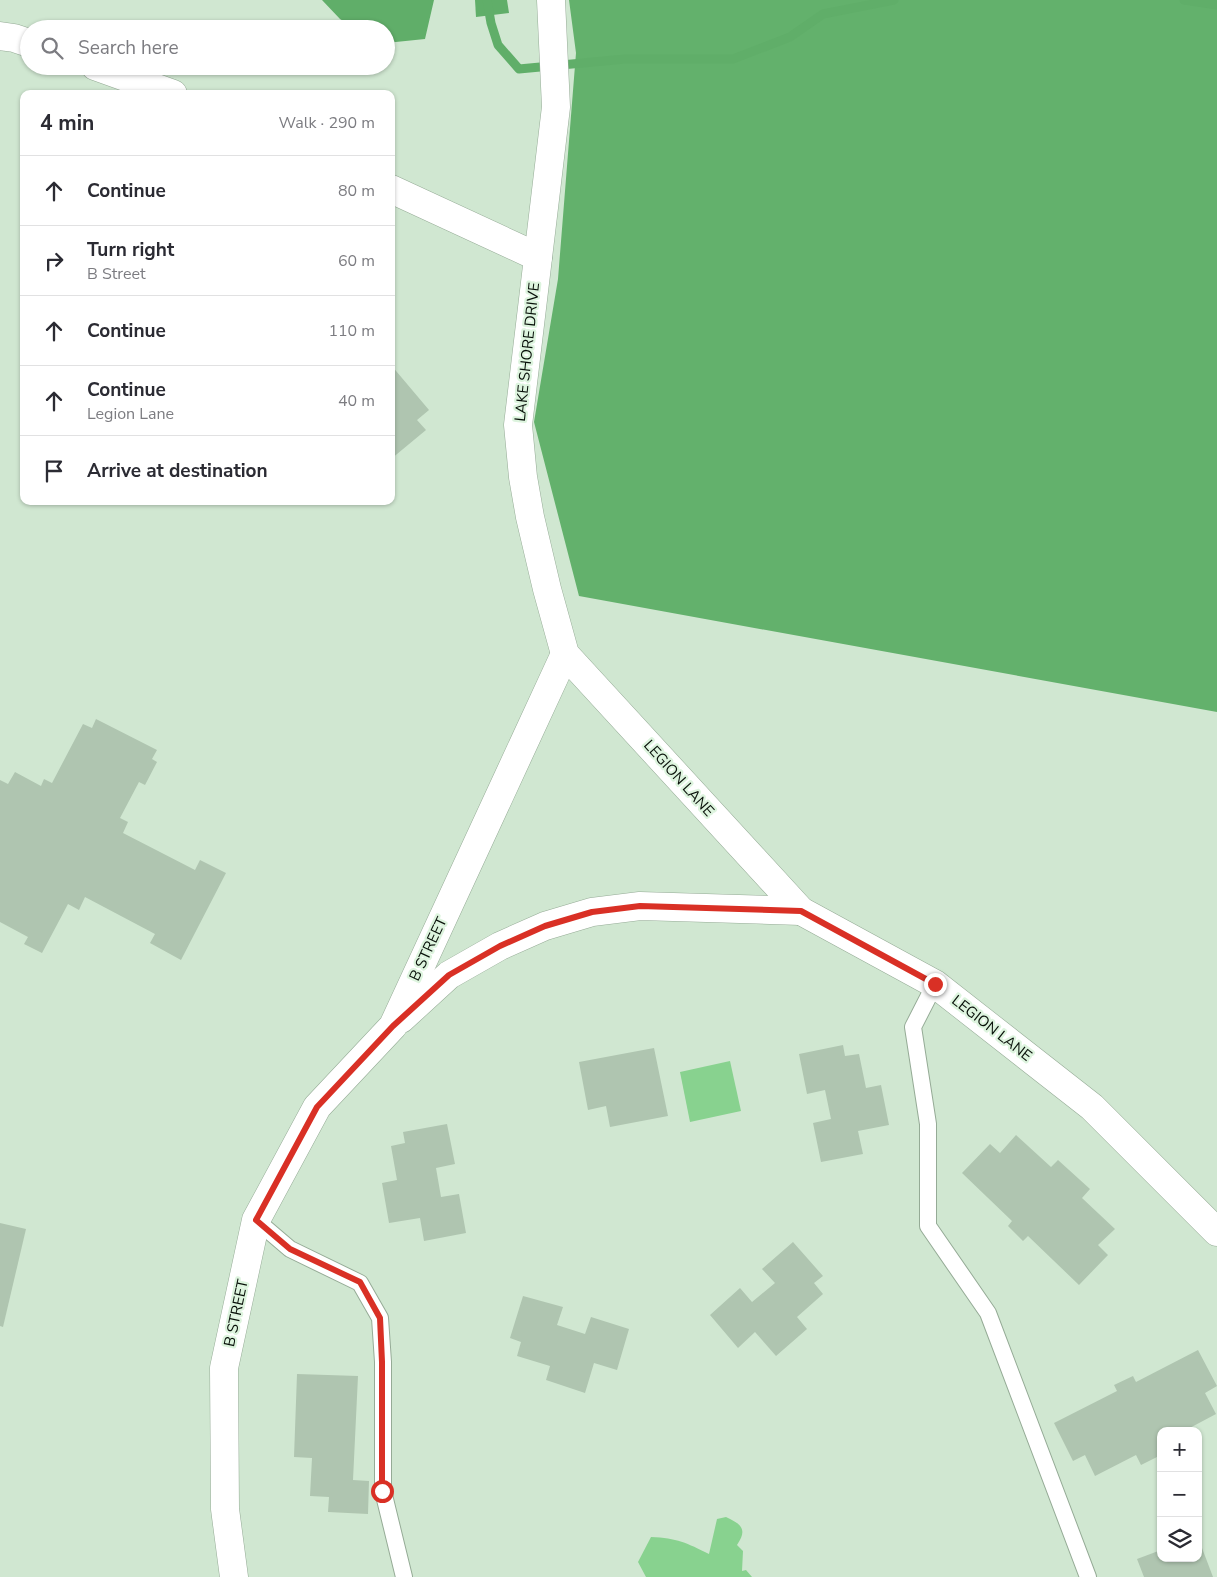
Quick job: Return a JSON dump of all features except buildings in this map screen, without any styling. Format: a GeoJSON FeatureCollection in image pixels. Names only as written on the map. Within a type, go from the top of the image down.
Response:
{"type":"FeatureCollection","features":[{"type":"Feature","properties":{"kind":"street","name":"LAKE SHORE DRIVE"},"geometry":{"type":"LineString","coordinates":[[552,7],[556,107],[518,425],[523,476],[530,517],[564,654]]}},
{"type":"Feature","properties":{"kind":"street"},"geometry":{"type":"LineString","coordinates":[[0,36],[20,41]]}},
{"type":"Feature","properties":{"kind":"street"},"geometry":{"type":"LineString","coordinates":[[119,75],[162,90]]}},
{"type":"Feature","properties":{"kind":"street"},"geometry":{"type":"LineString","coordinates":[[395,191],[538,257]]}},
{"type":"Feature","properties":{"kind":"street","name":"LEGION LANE"},"geometry":{"type":"LineString","coordinates":[[564,654],[801,911],[935,984],[1092,1107],[1217,1232]]}},
{"type":"Feature","properties":{"kind":"street","name":"B STREET"},"geometry":{"type":"LineString","coordinates":[[234,1577],[226,1509],[224,1368],[256,1220],[317,1107],[393,1026],[564,654]]}},
{"type":"Feature","properties":{"kind":"street"},"geometry":{"type":"LineString","coordinates":[[393,1026],[449,975],[500,946],[545,926],[592,912],[640,906],[801,911]]}},
{"type":"Feature","properties":{"kind":"lane"},"geometry":{"type":"LineString","coordinates":[[935,984],[913,1027],[928,1124],[928,1226],[988,1313],[1088,1577]]}},
{"type":"Feature","properties":{"kind":"lane"},"geometry":{"type":"LineString","coordinates":[[256,1220],[290,1249],[360,1282],[380,1318],[382,1491],[404,1577]]}},
{"type":"Feature","properties":{"kind":"shaded area"},"geometry":{"type":"Polygon","coordinates":[[[322,0],[434,0],[425,39],[395,42],[395,20],[340,19],[322,0]]]}},
{"type":"Feature","properties":{"kind":"shaded area"},"geometry":{"type":"Polygon","coordinates":[[[475,0],[507,0],[509,13],[476,17],[475,0]]]}},
{"type":"Feature","properties":{"kind":"shaded area"},"geometry":{"type":"Polygon","coordinates":[[[569,0],[1217,0],[1217,712],[579,596],[534,422],[558,279],[576,53],[569,0]]]}},
{"type":"Feature","properties":{"kind":"shaded area"},"geometry":{"type":"Polygon","coordinates":[[[730,1061],[741,1111],[690,1122],[680,1072],[730,1061]]]}},
{"type":"Feature","properties":{"kind":"shaded area"},"geometry":{"type":"Polygon","coordinates":[[[726,1517],[736,1522],[741,1528],[742,1535],[737,1545],[743,1551],[742,1571],[746,1570],[752,1577],[646,1577],[638,1562],[651,1537],[682,1542],[709,1554],[717,1519],[726,1517]]]}},
{"type":"Feature","properties":{"kind":"waterway"},"geometry":{"type":"LineString","coordinates":[[487,0],[491,23],[498,45],[519,69],[625,59],[733,59],[790,37],[823,14],[894,0]]}},
{"type":"Feature","properties":{"kind":"waterway"},"geometry":{"type":"LineString","coordinates":[[1184,0],[1217,5]]}},
{"type":"Feature","properties":{"kind":"route"},"geometry":{"type":"LineString","coordinates":[[382,1491],[380,1318],[360,1282],[290,1249],[256,1220],[317,1107],[393,1026],[449,975],[500,946],[545,926],[592,912],[640,906],[801,911],[935,984]]}}]}
